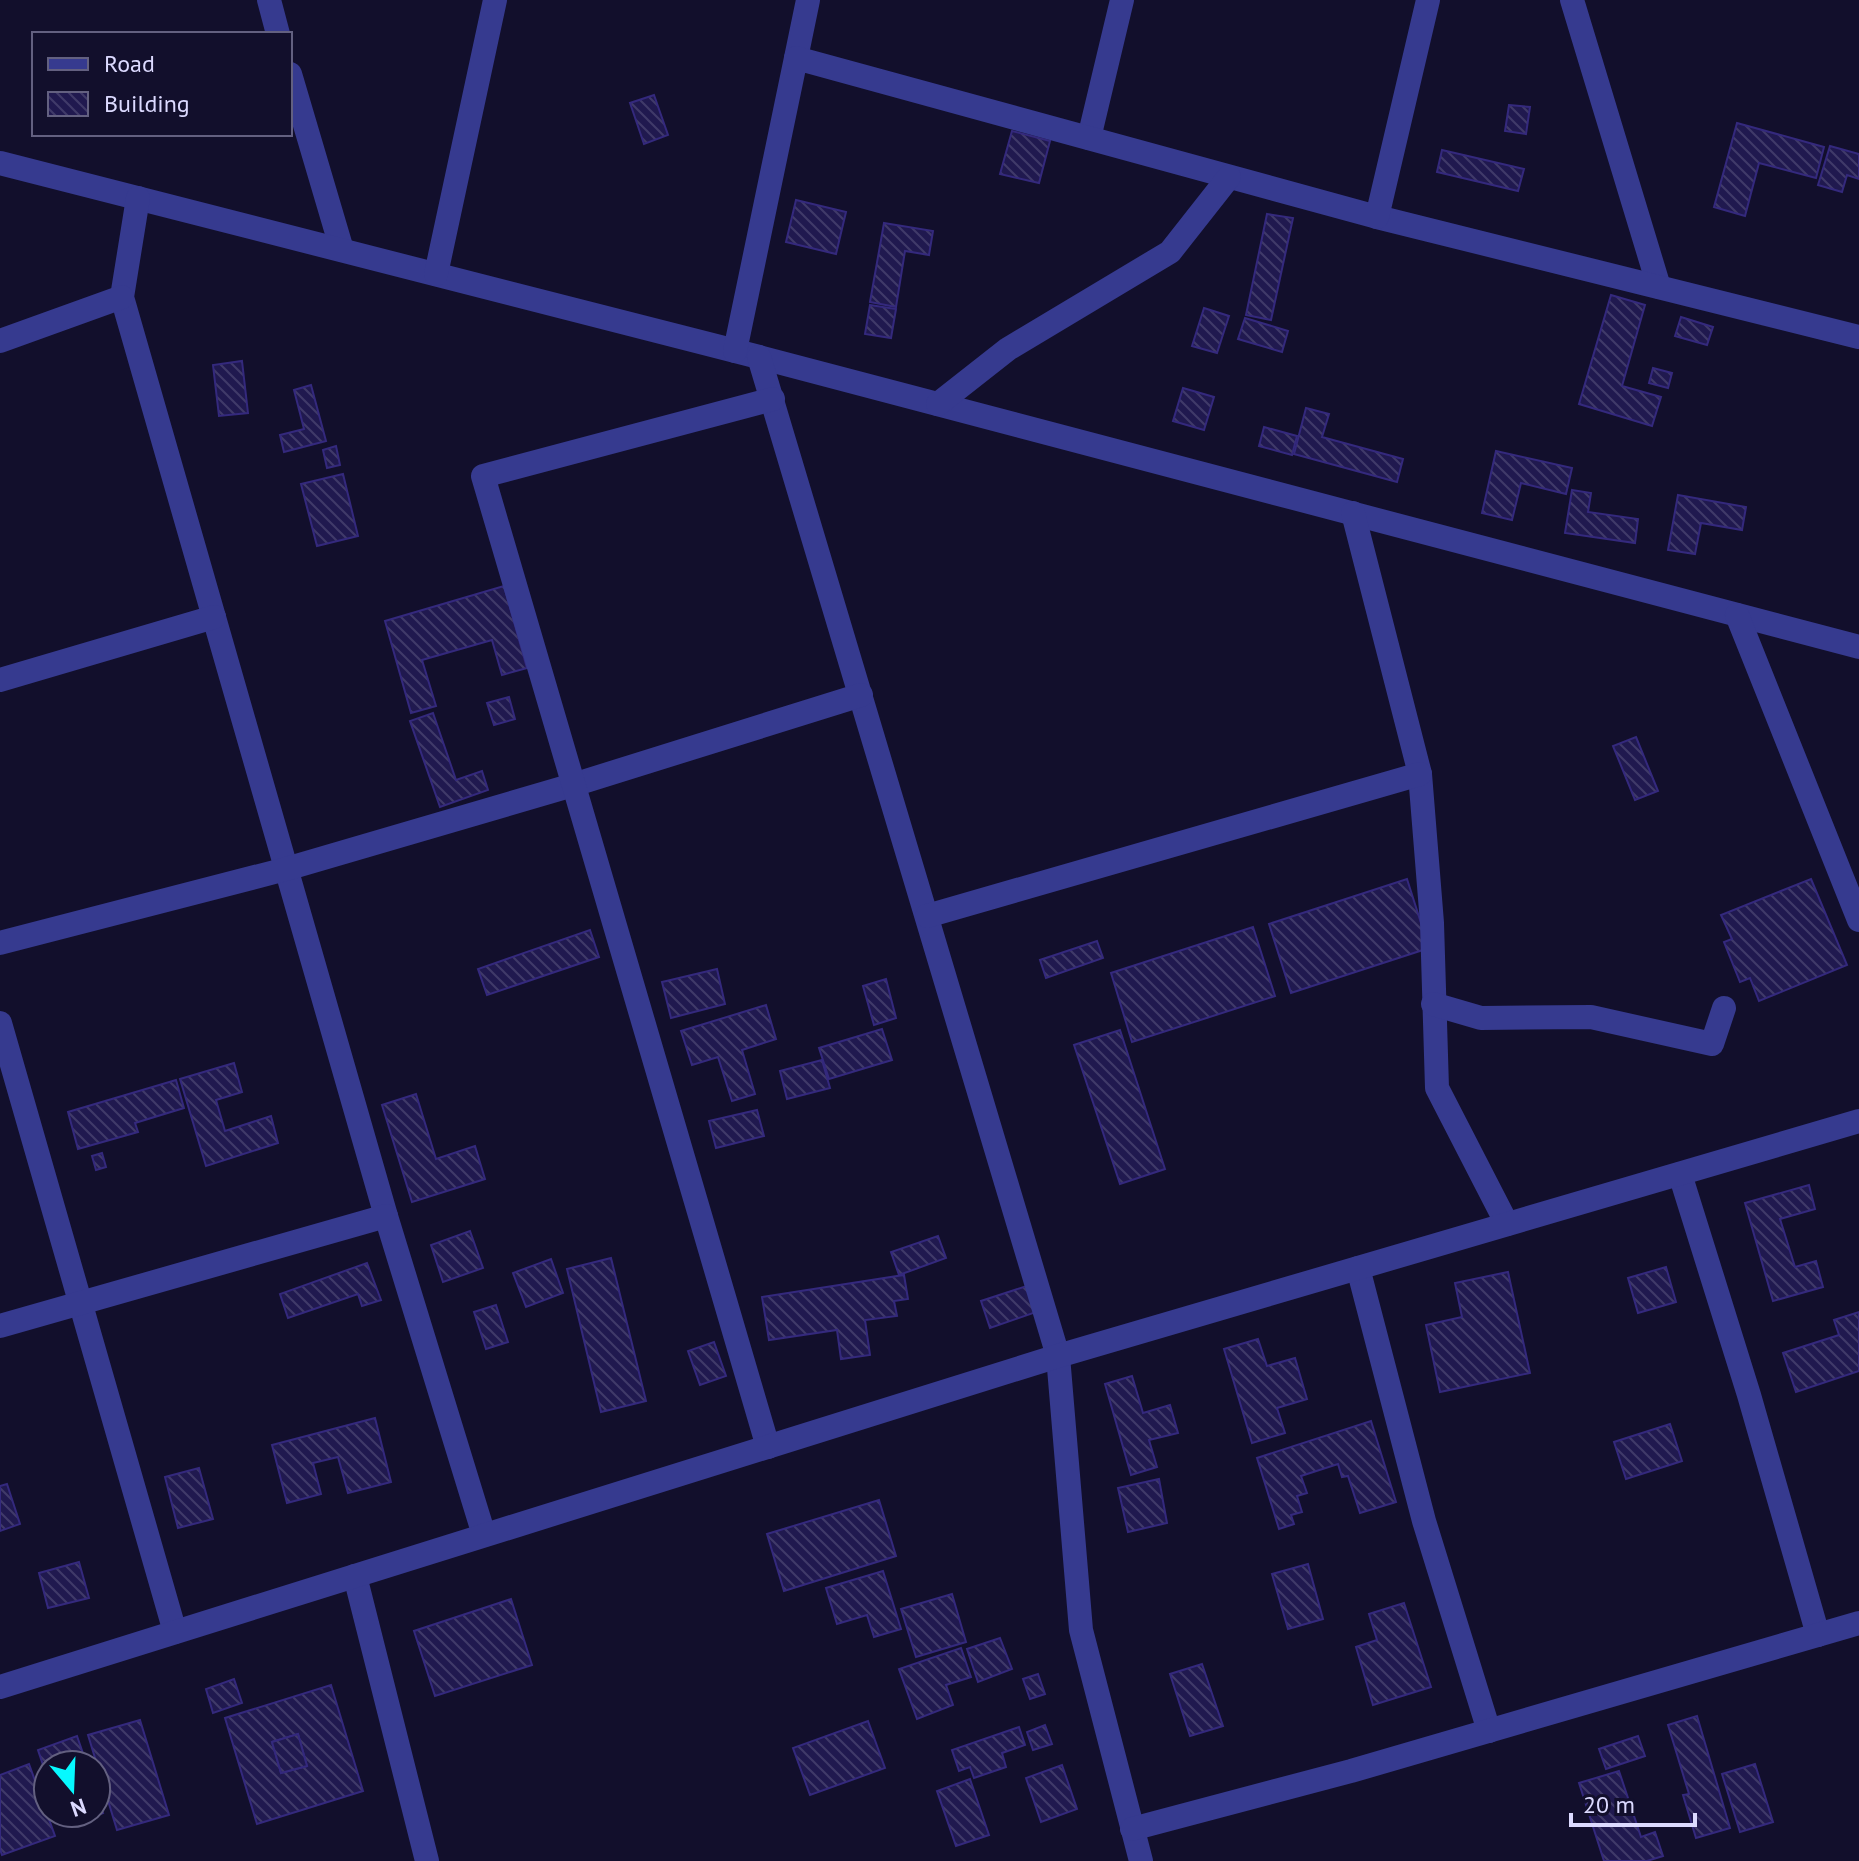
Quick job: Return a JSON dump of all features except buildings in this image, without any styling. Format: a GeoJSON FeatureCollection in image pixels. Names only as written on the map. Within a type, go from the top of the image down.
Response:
{"type":"FeatureCollection","features":[{"type":"Feature","properties":{"kind":"street"},"geometry":{"type":"LineString","coordinates":[[269,0],[277,32]]}},
{"type":"Feature","properties":{"kind":"street"},"geometry":{"type":"LineString","coordinates":[[436,274],[495,0]]}},
{"type":"Feature","properties":{"kind":"street"},"geometry":{"type":"LineString","coordinates":[[808,0],[747,354],[773,399],[1058,1356],[1081,1630],[1141,1861]]}},
{"type":"Feature","properties":{"kind":"street"},"geometry":{"type":"LineString","coordinates":[[1089,138],[1122,0]]}},
{"type":"Feature","properties":{"kind":"street"},"geometry":{"type":"LineString","coordinates":[[1377,217],[1428,0]]}},
{"type":"Feature","properties":{"kind":"street"},"geometry":{"type":"LineString","coordinates":[[1572,0],[1659,287]]}},
{"type":"Feature","properties":{"kind":"street"},"geometry":{"type":"LineString","coordinates":[[796,58],[1377,217],[1859,337]]}},
{"type":"Feature","properties":{"kind":"street"},"geometry":{"type":"LineString","coordinates":[[292,81],[342,250]]}},
{"type":"Feature","properties":{"kind":"street"},"geometry":{"type":"LineString","coordinates":[[0,163],[747,354],[1859,647]]}},
{"type":"Feature","properties":{"kind":"street"},"geometry":{"type":"LineString","coordinates":[[938,404],[1008,349],[1170,252],[1229,177]]}},
{"type":"Feature","properties":{"kind":"street"},"geometry":{"type":"LineString","coordinates":[[138,198],[122,297],[386,1216],[484,1535]]}},
{"type":"Feature","properties":{"kind":"street"},"geometry":{"type":"LineString","coordinates":[[0,341],[122,297]]}},
{"type":"Feature","properties":{"kind":"street"},"geometry":{"type":"LineString","coordinates":[[768,1447],[483,476],[773,399]]}},
{"type":"Feature","properties":{"kind":"street"},"geometry":{"type":"LineString","coordinates":[[1353,513],[1420,774],[1432,923],[1437,1088],[1507,1224]]}},
{"type":"Feature","properties":{"kind":"street"},"geometry":{"type":"LineString","coordinates":[[1737,615],[1859,920]]}},
{"type":"Feature","properties":{"kind":"street"},"geometry":{"type":"LineString","coordinates":[[0,680],[214,617]]}},
{"type":"Feature","properties":{"kind":"street"},"geometry":{"type":"LineString","coordinates":[[0,943],[286,869],[573,785],[861,695]]}},
{"type":"Feature","properties":{"kind":"street"},"geometry":{"type":"LineString","coordinates":[[927,916],[1420,774]]}},
{"type":"Feature","properties":{"kind":"street"},"geometry":{"type":"LineString","coordinates":[[1433,1004],[1481,1018],[1591,1017],[1712,1044],[1724,1008]]}},
{"type":"Feature","properties":{"kind":"street"},"geometry":{"type":"LineString","coordinates":[[0,1023],[175,1632]]}},
{"type":"Feature","properties":{"kind":"street"},"geometry":{"type":"LineString","coordinates":[[0,1687],[1058,1356],[1859,1121]]}},
{"type":"Feature","properties":{"kind":"street"},"geometry":{"type":"LineString","coordinates":[[1680,1174],[1749,1395],[1818,1635]]}},
{"type":"Feature","properties":{"kind":"street"},"geometry":{"type":"LineString","coordinates":[[0,1326],[386,1216]]}},
{"type":"Feature","properties":{"kind":"street"},"geometry":{"type":"LineString","coordinates":[[1358,1268],[1424,1521],[1489,1731]]}},
{"type":"Feature","properties":{"kind":"street"},"geometry":{"type":"LineString","coordinates":[[355,1576],[427,1861]]}},
{"type":"Feature","properties":{"kind":"street"},"geometry":{"type":"LineString","coordinates":[[1132,1829],[1351,1771],[1859,1623]]}}]}
